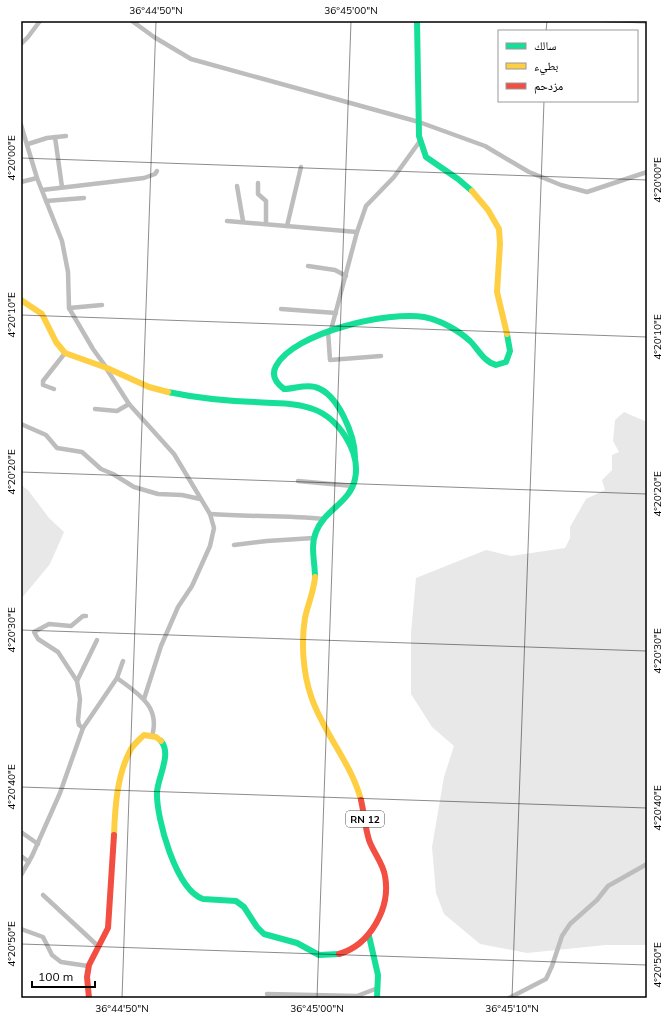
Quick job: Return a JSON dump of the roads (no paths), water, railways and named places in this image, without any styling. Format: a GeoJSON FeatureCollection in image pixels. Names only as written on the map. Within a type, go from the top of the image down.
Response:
{"type":"FeatureCollection","features":[{"type":"Feature","properties":{"kind":"main road"},"geometry":{"type":"LineString","coordinates":[[353,486],[355,475],[355,447],[351,432],[336,406],[325,392],[318,387],[312,386],[284,389],[277,383],[274,377],[276,366],[288,352],[310,337],[330,331],[386,318],[416,316],[426,317],[461,333],[492,364],[502,364],[509,358],[510,342],[498,298],[496,284],[500,244],[499,231],[496,222],[488,211],[460,181],[427,158],[422,149],[419,122],[418,21]]}},
{"type":"Feature","properties":{"kind":"main road"},"geometry":{"type":"LineString","coordinates":[[21,300],[42,314],[56,342],[65,353],[106,368],[149,387],[182,395],[243,403],[300,405],[312,407],[328,416],[345,435],[354,461]]}},
{"type":"Feature","properties":{"kind":"main road","name":"RN 12"},"geometry":{"type":"LineString","coordinates":[[152,736],[158,738],[164,746],[166,756],[157,789],[165,833],[173,862],[184,883],[194,895],[199,898],[229,899],[238,902],[244,906],[255,925],[263,933],[295,942],[318,955],[328,956],[339,954],[354,947],[368,936],[374,928],[383,903],[386,879],[368,836],[355,782],[315,707],[308,686],[304,625],[314,583],[314,538],[317,528],[324,519],[345,499],[353,486]]}},
{"type":"Feature","properties":{"kind":"main road"},"geometry":{"type":"LineString","coordinates":[[89,998],[86,976],[88,966],[108,930],[113,848],[122,772],[132,746],[144,735],[152,736]]}},
{"type":"Feature","properties":{"kind":"main road"},"geometry":{"type":"LineString","coordinates":[[368,936],[378,975],[377,998]]}},
{"type":"Feature","properties":{"kind":"street"},"geometry":{"type":"LineString","coordinates":[[21,44],[28,38],[40,21]]}},
{"type":"Feature","properties":{"kind":"street"},"geometry":{"type":"LineString","coordinates":[[132,21],[184,56],[206,64],[419,122],[485,146],[542,178],[587,192],[647,172]]}},
{"type":"Feature","properties":{"kind":"street"},"geometry":{"type":"LineString","coordinates":[[21,125],[28,144],[37,178],[65,255],[70,308],[89,343],[129,404],[174,454],[210,514],[214,528],[212,542],[192,586],[178,607],[161,646],[144,699]]}},
{"type":"Feature","properties":{"kind":"street"},"geometry":{"type":"LineString","coordinates":[[28,144],[55,137],[66,136]]}},
{"type":"Feature","properties":{"kind":"street"},"geometry":{"type":"LineString","coordinates":[[55,137],[62,187]]}},
{"type":"Feature","properties":{"kind":"street"},"geometry":{"type":"LineString","coordinates":[[381,356],[330,360],[330,331],[357,232],[366,206],[394,177],[420,141]]}},
{"type":"Feature","properties":{"kind":"street"},"geometry":{"type":"LineString","coordinates":[[287,226],[301,167]]}},
{"type":"Feature","properties":{"kind":"street"},"geometry":{"type":"LineString","coordinates":[[42,190],[144,178],[155,174],[157,171]]}},
{"type":"Feature","properties":{"kind":"street"},"geometry":{"type":"LineString","coordinates":[[21,182],[37,178]]}},
{"type":"Feature","properties":{"kind":"street"},"geometry":{"type":"LineString","coordinates":[[258,183],[258,194],[266,201],[266,224]]}},
{"type":"Feature","properties":{"kind":"street"},"geometry":{"type":"LineString","coordinates":[[237,186],[243,221]]}},
{"type":"Feature","properties":{"kind":"street"},"geometry":{"type":"LineString","coordinates":[[46,201],[84,198]]}},
{"type":"Feature","properties":{"kind":"street"},"geometry":{"type":"LineString","coordinates":[[227,221],[243,221],[357,232]]}},
{"type":"Feature","properties":{"kind":"street"},"geometry":{"type":"LineString","coordinates":[[308,266],[331,269],[346,276]]}},
{"type":"Feature","properties":{"kind":"street"},"geometry":{"type":"LineString","coordinates":[[70,308],[102,305]]}},
{"type":"Feature","properties":{"kind":"street"},"geometry":{"type":"LineString","coordinates":[[281,309],[336,313]]}},
{"type":"Feature","properties":{"kind":"street"},"geometry":{"type":"LineString","coordinates":[[54,389],[44,385],[43,381],[65,353]]}},
{"type":"Feature","properties":{"kind":"street"},"geometry":{"type":"LineString","coordinates":[[95,409],[117,411],[129,404]]}},
{"type":"Feature","properties":{"kind":"street"},"geometry":{"type":"LineString","coordinates":[[21,424],[46,435],[57,448],[82,452],[101,469],[113,474],[134,488],[158,494],[182,495],[200,498]]}},
{"type":"Feature","properties":{"kind":"street"},"geometry":{"type":"LineString","coordinates":[[298,481],[353,486]]}},
{"type":"Feature","properties":{"kind":"street"},"geometry":{"type":"LineString","coordinates":[[210,514],[262,517],[285,515],[324,519]]}},
{"type":"Feature","properties":{"kind":"street"},"geometry":{"type":"LineString","coordinates":[[234,545],[314,538]]}},
{"type":"Feature","properties":{"kind":"street"},"geometry":{"type":"LineString","coordinates":[[83,728],[79,725],[78,720],[80,699],[77,681],[58,652],[38,639],[34,632],[49,624],[71,626],[83,616],[86,616]]}},
{"type":"Feature","properties":{"kind":"street"},"geometry":{"type":"LineString","coordinates":[[77,681],[97,640]]}},
{"type":"Feature","properties":{"kind":"street"},"geometry":{"type":"LineString","coordinates":[[21,875],[38,844],[60,793],[83,728],[117,678],[123,661]]}},
{"type":"Feature","properties":{"kind":"street"},"geometry":{"type":"LineString","coordinates":[[117,678],[144,699],[149,707],[154,723],[152,736]]}},
{"type":"Feature","properties":{"kind":"street"},"geometry":{"type":"LineString","coordinates":[[21,832],[38,844]]}},
{"type":"Feature","properties":{"kind":"street"},"geometry":{"type":"LineString","coordinates":[[21,856],[29,862]]}},
{"type":"Feature","properties":{"kind":"street"},"geometry":{"type":"LineString","coordinates":[[509,998],[546,978],[552,966],[562,936],[570,924],[597,900],[608,886],[647,864]]}},
{"type":"Feature","properties":{"kind":"street"},"geometry":{"type":"LineString","coordinates":[[43,895],[98,946]]}},
{"type":"Feature","properties":{"kind":"street"},"geometry":{"type":"LineString","coordinates":[[21,929],[43,937],[52,955],[61,962],[88,966]]}},
{"type":"Feature","properties":{"kind":"street"},"geometry":{"type":"LineString","coordinates":[[267,994],[357,996],[378,988]]}}]}
